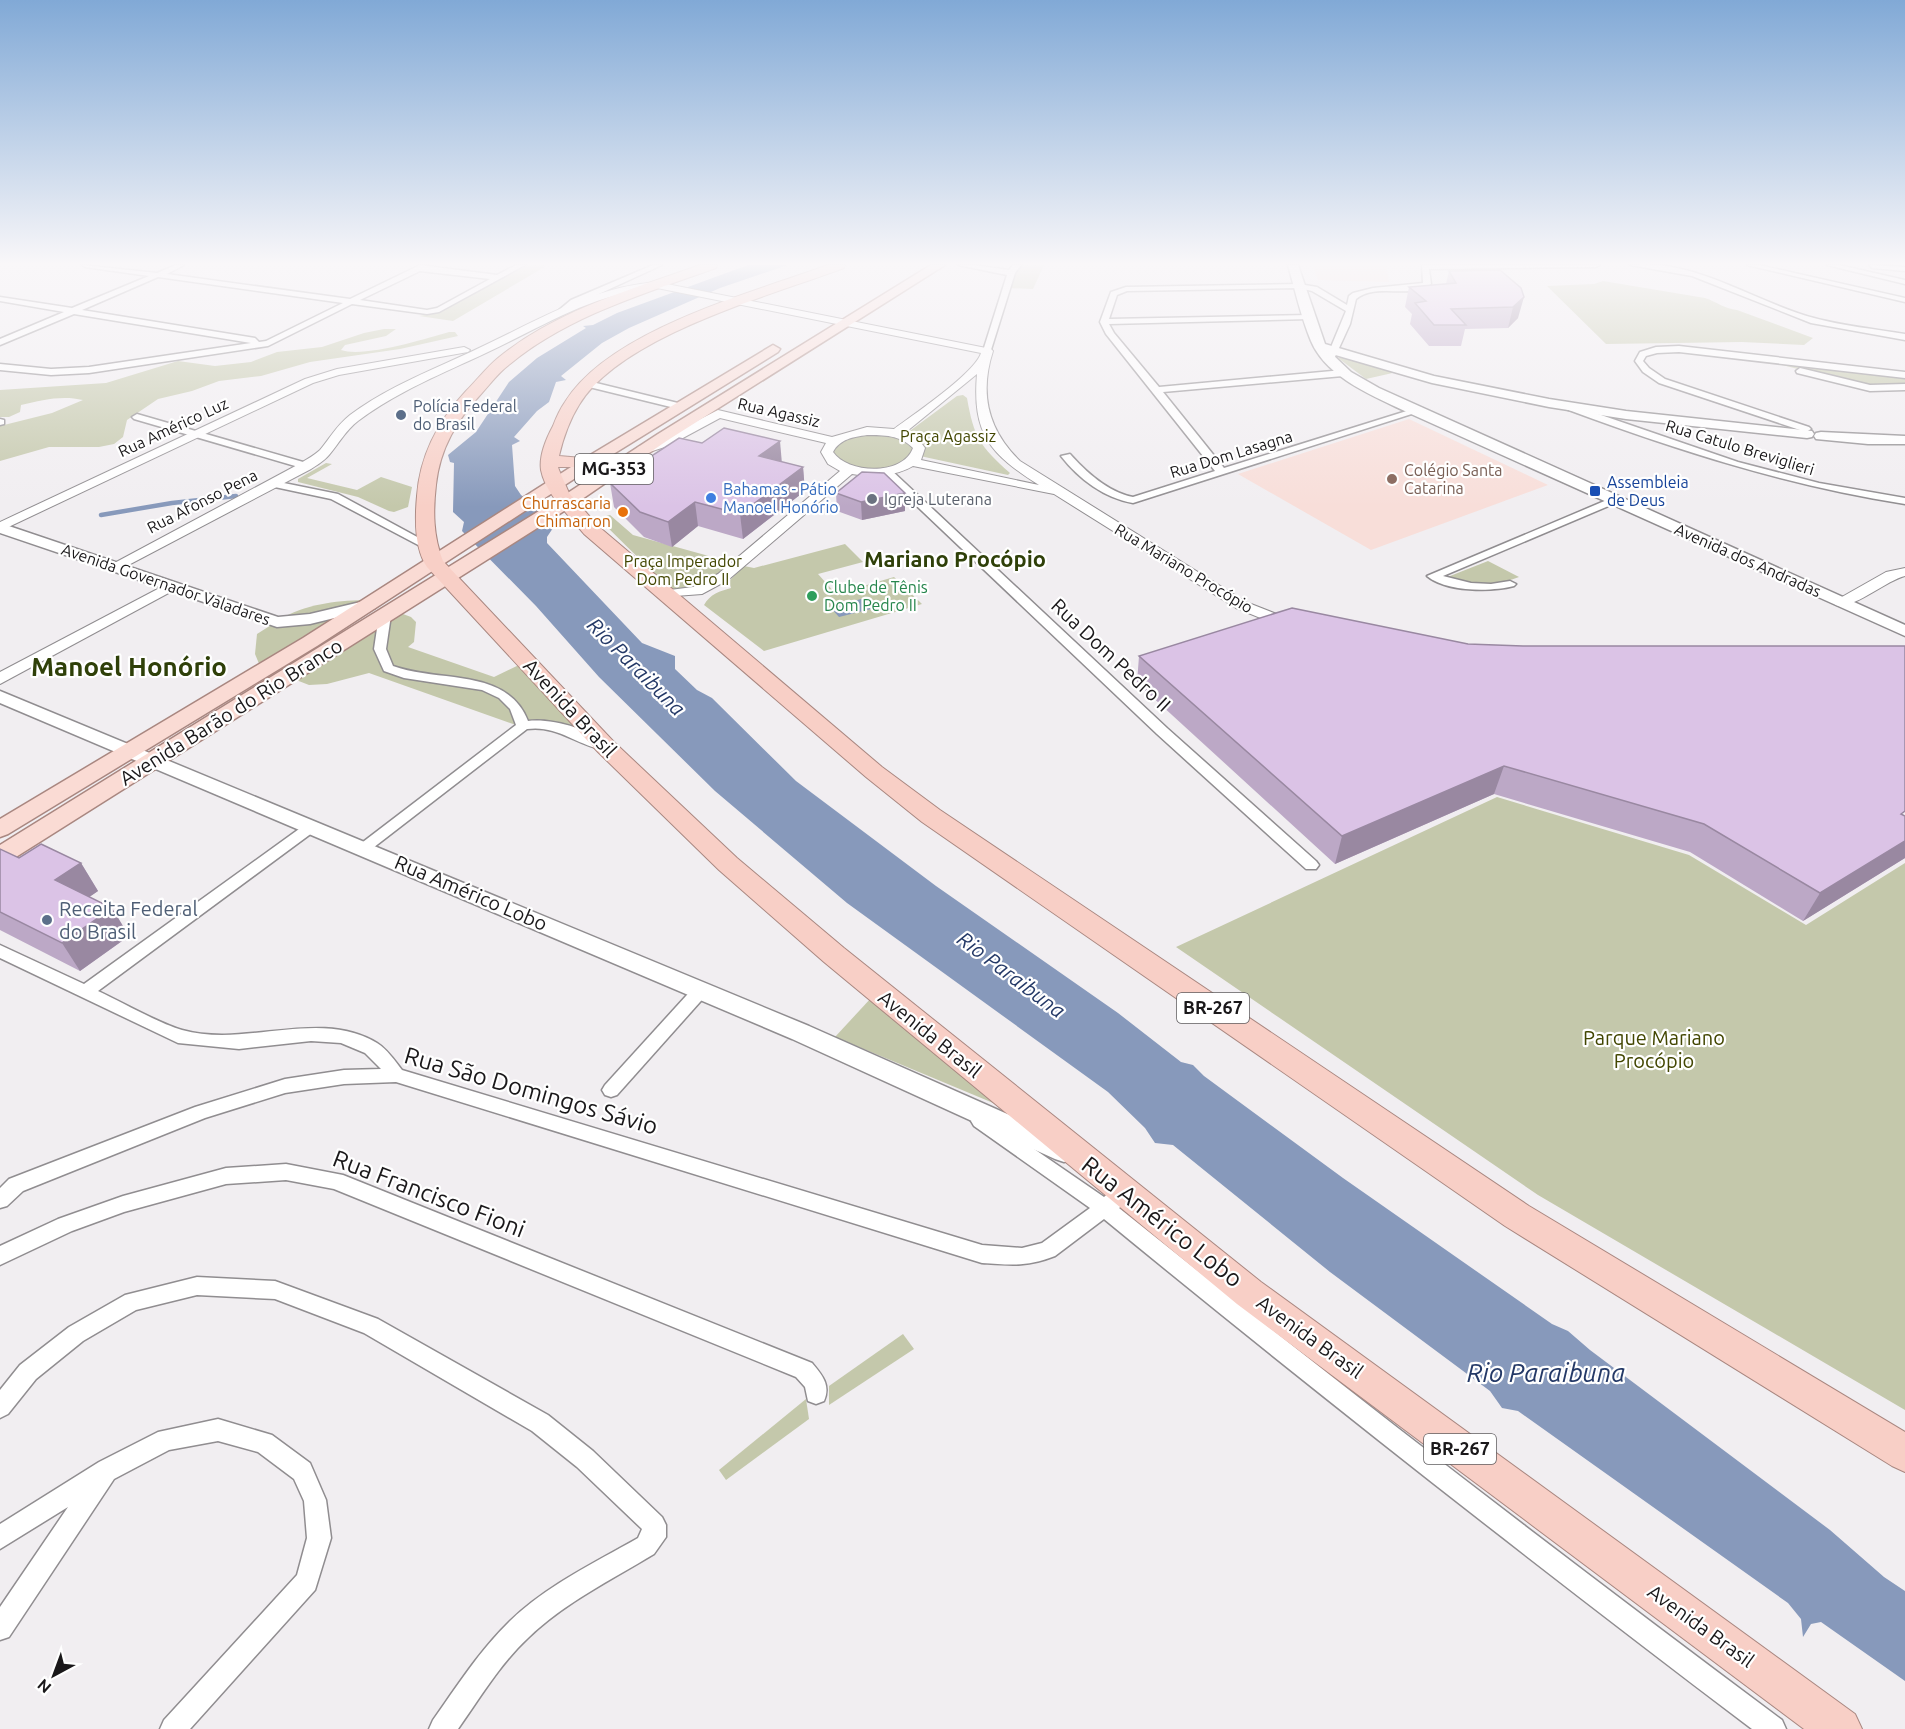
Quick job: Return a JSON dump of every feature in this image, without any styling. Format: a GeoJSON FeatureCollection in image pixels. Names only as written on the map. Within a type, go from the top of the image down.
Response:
{"type":"FeatureCollection","features":[{"type":"Feature","properties":{"kind":"highway"},"geometry":{"type":"LineString","coordinates":[[443,563],[424,514],[430,459],[440,438],[463,404],[507,358],[526,346]]}},
{"type":"Feature","properties":{"kind":"highway"},"geometry":{"type":"LineString","coordinates":[[588,463],[561,463],[550,459],[560,424],[588,384],[623,355],[639,346]]}},
{"type":"Feature","properties":{"kind":"highway"},"geometry":{"type":"LineString","coordinates":[[484,350],[494,351],[507,358]]}},
{"type":"Feature","properties":{"kind":"highway","name":"BR-267"},"geometry":{"type":"LineString","coordinates":[[550,459],[554,498],[874,772],[930,816],[1517,1216],[1905,1453]]}},
{"type":"Feature","properties":{"kind":"highway","name":"Avenida Brasil"},"geometry":{"type":"LineString","coordinates":[[443,563],[606,747],[745,879],[1086,1162],[1115,1201],[1250,1293],[1840,1729]]}},
{"type":"Feature","properties":{"kind":"main road"},"geometry":{"type":"LineString","coordinates":[[554,498],[588,463],[780,346]]}},
{"type":"Feature","properties":{"kind":"main road","name":"MG-353"},"geometry":{"type":"LineString","coordinates":[[443,563],[554,498],[643,450],[797,346]]}},
{"type":"Feature","properties":{"kind":"main road"},"geometry":{"type":"LineString","coordinates":[[1319,346],[1332,355],[1569,407],[1664,419],[1812,432],[1868,440],[1902,440]]}},
{"type":"Feature","properties":{"kind":"main road","name":"Avenida dos Andradas"},"geometry":{"type":"LineString","coordinates":[[1332,355],[1343,373],[1416,411],[1905,631]]}},
{"type":"Feature","properties":{"kind":"main road","name":"Avenida Barão do Rio Branco"},"geometry":{"type":"LineString","coordinates":[[0,856],[151,763],[377,610],[443,563],[456,549],[554,498]]}},
{"type":"Feature","properties":{"kind":"main road","name":"Avenida Governador Valadares"},"geometry":{"type":"LineString","coordinates":[[0,528],[277,622],[377,610]]}},
{"type":"Feature","properties":{"kind":"main road","name":"Avenida Barão do Rio Branco"},"geometry":{"type":"LineString","coordinates":[[0,829],[377,610]]}},
{"type":"Feature","properties":{"kind":"main road","name":"Rua Américo Lobo"},"geometry":{"type":"LineString","coordinates":[[0,696],[151,763],[364,848],[702,989],[941,1093],[1086,1162]]}},
{"type":"Feature","properties":{"kind":"street"},"geometry":{"type":"LineString","coordinates":[[0,367],[51,372],[89,370],[249,346]]}},
{"type":"Feature","properties":{"kind":"street","name":"Rua Américo Luz"},"geometry":{"type":"LineString","coordinates":[[0,528],[309,381],[337,372],[461,355],[486,346]]}},
{"type":"Feature","properties":{"kind":"street"},"geometry":{"type":"LineString","coordinates":[[461,355],[484,350],[492,346]]}},
{"type":"Feature","properties":{"kind":"street"},"geometry":{"type":"LineString","coordinates":[[966,346],[987,351]]}},
{"type":"Feature","properties":{"kind":"street","name":"Rua Mariano Procópio"},"geometry":{"type":"LineString","coordinates":[[989,346],[982,363],[982,415],[999,449],[1015,464],[1241,605],[1306,629]]}},
{"type":"Feature","properties":{"kind":"street"},"geometry":{"type":"LineString","coordinates":[[1120,346],[1222,473]]}},
{"type":"Feature","properties":{"kind":"street"},"geometry":{"type":"LineString","coordinates":[[1332,355],[1336,346]]}},
{"type":"Feature","properties":{"kind":"street"},"geometry":{"type":"LineString","coordinates":[[1812,432],[1662,381],[1646,370],[1639,361],[1643,354],[1668,349],[1700,350],[1905,375]]}},
{"type":"Feature","properties":{"kind":"street","name":"Rua Afonso Pena"},"geometry":{"type":"LineString","coordinates":[[114,567],[306,466],[323,454],[341,429],[354,418],[396,391],[438,371],[461,355]]}},
{"type":"Feature","properties":{"kind":"street"},"geometry":{"type":"LineString","coordinates":[[1742,356],[1848,384],[1870,388],[1905,387]]}},
{"type":"Feature","properties":{"kind":"street"},"geometry":{"type":"LineString","coordinates":[[417,360],[434,362],[438,365],[438,371]]}},
{"type":"Feature","properties":{"kind":"street"},"geometry":{"type":"LineString","coordinates":[[897,434],[950,393],[982,363]]}},
{"type":"Feature","properties":{"kind":"street"},"geometry":{"type":"LineString","coordinates":[[1157,390],[1343,373]]}},
{"type":"Feature","properties":{"kind":"street"},"geometry":{"type":"LineString","coordinates":[[588,384],[679,406]]}},
{"type":"Feature","properties":{"kind":"street"},"geometry":{"type":"LineString","coordinates":[[950,393],[967,391],[981,401]]}},
{"type":"Feature","properties":{"kind":"street","name":"Rua Catulo Breviglieri"},"geometry":{"type":"LineString","coordinates":[[1569,407],[1718,459],[1776,476],[1820,488],[1905,501]]}},
{"type":"Feature","properties":{"kind":"street","name":"Rua Dom Lasagna"},"geometry":{"type":"LineString","coordinates":[[1066,456],[1081,473],[1126,500],[1133,500],[1416,411]]}},
{"type":"Feature","properties":{"kind":"street","name":"Rua Agassiz"},"geometry":{"type":"LineString","coordinates":[[643,450],[664,443],[718,414],[834,441]]}},
{"type":"Feature","properties":{"kind":"street"},"geometry":{"type":"LineString","coordinates":[[137,417],[306,466]]}},
{"type":"Feature","properties":{"kind":"street"},"geometry":{"type":"LineString","coordinates":[[877,431],[897,434],[913,441],[919,448],[918,455],[912,462],[886,471],[850,469],[840,466],[828,457],[827,452],[834,441],[857,432],[877,431]]}},
{"type":"Feature","properties":{"kind":"street"},"geometry":{"type":"LineString","coordinates":[[912,462],[1060,494]]}},
{"type":"Feature","properties":{"kind":"street"},"geometry":{"type":"LineString","coordinates":[[1002,481],[1021,477],[1022,473],[1015,464]]}},
{"type":"Feature","properties":{"kind":"street"},"geometry":{"type":"LineString","coordinates":[[667,594],[697,591],[723,577],[850,469]]}},
{"type":"Feature","properties":{"kind":"street","name":"Rua Dom Pedro II"},"geometry":{"type":"LineString","coordinates":[[886,471],[1162,731],[1311,866]]}},
{"type":"Feature","properties":{"kind":"street"},"geometry":{"type":"LineString","coordinates":[[274,484],[334,496],[350,503],[443,563]]}},
{"type":"Feature","properties":{"kind":"street"},"geometry":{"type":"LineString","coordinates":[[1510,584],[1489,587],[1473,586],[1433,576],[1614,500]]}},
{"type":"Feature","properties":{"kind":"street"},"geometry":{"type":"LineString","coordinates":[[1841,602],[1891,575],[1905,572]]}},
{"type":"Feature","properties":{"kind":"street"},"geometry":{"type":"LineString","coordinates":[[0,679],[171,586]]}},
{"type":"Feature","properties":{"kind":"street"},"geometry":{"type":"LineString","coordinates":[[377,610],[380,649],[388,668],[413,677],[483,686],[504,695],[517,707],[523,726]]}},
{"type":"Feature","properties":{"kind":"street"},"geometry":{"type":"LineString","coordinates":[[364,848],[523,726],[547,723],[561,726],[606,747]]}},
{"type":"Feature","properties":{"kind":"street"},"geometry":{"type":"LineString","coordinates":[[85,992],[311,827]]}},
{"type":"Feature","properties":{"kind":"street"},"geometry":{"type":"LineString","coordinates":[[0,951],[178,1036],[210,1042],[249,1042],[313,1033],[349,1037],[373,1049],[396,1075]]}},
{"type":"Feature","properties":{"kind":"street"},"geometry":{"type":"LineString","coordinates":[[611,1090],[702,989]]}},
{"type":"Feature","properties":{"kind":"street","name":"Rua São Domingos Sávio"},"geometry":{"type":"LineString","coordinates":[[0,1200],[8,1188],[95,1152],[180,1120],[285,1086],[344,1077],[396,1075],[982,1254],[1022,1257],[1048,1250],[1115,1201]]}},
{"type":"Feature","properties":{"kind":"street","name":"Rua Américo Lobo"},"geometry":{"type":"LineString","coordinates":[[941,1093],[1115,1201],[1250,1326],[1556,1566],[1773,1729]]}},
{"type":"Feature","properties":{"kind":"street","name":"Rua Francisco Fioni"},"geometry":{"type":"LineString","coordinates":[[0,1256],[65,1225],[123,1204],[226,1176],[286,1172],[336,1181],[804,1370],[811,1376],[816,1394]]}},
{"type":"Feature","properties":{"kind":"street"},"geometry":{"type":"LineString","coordinates":[[0,1407],[28,1372],[76,1334],[132,1302],[197,1286],[275,1290],[371,1326],[540,1423],[585,1459],[654,1525],[654,1537],[646,1546],[561,1597],[519,1629],[442,1729]]}},
{"type":"Feature","properties":{"kind":"street"},"geometry":{"type":"LineString","coordinates":[[0,1537],[107,1470],[166,1440],[218,1430],[264,1443],[302,1471],[315,1500],[319,1538],[307,1582],[173,1729]]}},
{"type":"Feature","properties":{"kind":"street"},"geometry":{"type":"LineString","coordinates":[[0,1628],[107,1470]]}},
{"type":"Feature","properties":{"kind":"shaded area","name":"Colégio Santa Catarina"},"geometry":{"type":"Polygon","coordinates":[[[1409,419],[1548,485],[1371,550],[1238,474],[1409,419]]]}},
{"type":"Feature","properties":{"kind":"green space"},"geometry":{"type":"Polygon","coordinates":[[[344,346],[341,350],[364,352],[398,346],[415,346],[310,362],[261,376],[219,381],[192,391],[158,399],[127,420],[123,437],[114,444],[99,447],[49,447],[0,461],[0,426],[52,413],[83,400],[60,398],[37,401],[21,405],[20,412],[9,417],[0,417],[0,390],[106,383],[178,361],[215,366],[251,362],[277,352],[344,346]]]}},
{"type":"Feature","properties":{"kind":"green space"},"geometry":{"type":"Polygon","coordinates":[[[1344,357],[1397,372],[1366,379],[1338,358],[1344,357]]]}},
{"type":"Feature","properties":{"kind":"green space"},"geometry":{"type":"Polygon","coordinates":[[[1762,360],[1905,377],[1905,385],[1869,386],[1762,360]]]}},
{"type":"Feature","properties":{"kind":"green space","name":"Praça Agassiz"},"geometry":{"type":"Polygon","coordinates":[[[963,395],[967,398],[972,423],[980,440],[992,456],[1010,473],[1008,475],[920,456],[893,468],[861,469],[823,455],[823,448],[831,440],[851,432],[873,430],[907,433],[957,396],[963,395]]]}},
{"type":"Feature","properties":{"kind":"green space"},"geometry":{"type":"Polygon","coordinates":[[[326,463],[332,464],[307,478],[357,490],[381,477],[412,487],[408,507],[394,512],[389,511],[358,497],[298,482],[298,479],[326,463]]]}},
{"type":"Feature","properties":{"kind":"green space","name":"Praça Imperador Dom Pedro II"},"geometry":{"type":"Polygon","coordinates":[[[610,515],[633,535],[734,563],[704,586],[672,591],[598,518],[610,515]]]}},
{"type":"Feature","properties":{"kind":"green space","name":"Clube de Tênis Dom Pedro II"},"geometry":{"type":"Polygon","coordinates":[[[845,544],[863,562],[818,574],[836,594],[894,577],[922,604],[764,651],[704,605],[712,596],[731,588],[729,581],[744,566],[754,568],[845,544]]]}},
{"type":"Feature","properties":{"kind":"green space"},"geometry":{"type":"Polygon","coordinates":[[[1488,561],[1519,577],[1491,584],[1445,578],[1488,561]]]}},
{"type":"Feature","properties":{"kind":"green space"},"geometry":{"type":"Polygon","coordinates":[[[364,600],[351,608],[279,620],[299,610],[320,604],[364,600]]]}},
{"type":"Feature","properties":{"kind":"green space"},"geometry":{"type":"Polygon","coordinates":[[[365,606],[260,666],[255,654],[257,634],[276,622],[365,606]]]}},
{"type":"Feature","properties":{"kind":"green space"},"geometry":{"type":"Polygon","coordinates":[[[395,611],[411,617],[416,622],[414,642],[408,647],[494,677],[521,664],[599,742],[563,725],[524,724],[505,694],[398,672],[385,659],[383,635],[395,611]]]}},
{"type":"Feature","properties":{"kind":"green space"},"geometry":{"type":"Polygon","coordinates":[[[382,618],[387,668],[482,687],[515,707],[516,725],[369,673],[327,684],[309,685],[291,678],[382,618]]]}},
{"type":"Feature","properties":{"kind":"green space","name":"Parque Mariano Procópio"},"geometry":{"type":"Polygon","coordinates":[[[1497,797],[1689,855],[1806,925],[1905,863],[1905,1410],[1538,1195],[1176,947],[1497,797]]]}},
{"type":"Feature","properties":{"kind":"green space"},"geometry":{"type":"Polygon","coordinates":[[[872,997],[1010,1110],[835,1037],[872,997]]]}},
{"type":"Feature","properties":{"kind":"green space"},"geometry":{"type":"Polygon","coordinates":[[[903,1334],[914,1349],[829,1405],[829,1386],[903,1334]]]}},
{"type":"Feature","properties":{"kind":"green space"},"geometry":{"type":"Polygon","coordinates":[[[806,1399],[809,1419],[726,1480],[719,1470],[806,1399]]]}},
{"type":"Feature","properties":{"kind":"water","name":"Rio Paraibuna"},"geometry":{"type":"Polygon","coordinates":[[[557,346],[599,346],[561,376],[566,380],[556,382],[549,402],[537,411],[514,437],[520,441],[512,445],[515,486],[521,495],[557,522],[547,537],[547,543],[642,643],[675,656],[675,669],[697,690],[712,698],[796,781],[936,886],[1118,1013],[1181,1062],[1193,1065],[1204,1076],[1343,1178],[1552,1324],[1568,1331],[1590,1350],[1830,1530],[1884,1577],[1905,1591],[1905,1681],[1821,1622],[1811,1624],[1803,1637],[1801,1619],[1788,1603],[1518,1411],[1502,1408],[1490,1391],[1330,1272],[1173,1145],[1155,1143],[1145,1128],[1108,1092],[847,903],[715,791],[599,677],[536,606],[462,531],[464,522],[453,512],[454,463],[450,462],[448,455],[476,432],[509,382],[537,358],[557,346]]]}},
{"type":"Feature","properties":{"kind":"water"},"geometry":{"type":"Polygon","coordinates":[[[869,597],[879,607],[839,617],[830,607],[869,597]]]}},
{"type":"Feature","properties":{"kind":"building"},"geometry":{"type":"Polygon","coordinates":[[[724,428],[780,441],[759,456],[803,467],[740,514],[695,502],[668,522],[640,512],[610,483],[679,438],[702,443],[724,428]]]}},
{"type":"Feature","properties":{"kind":"building"},"geometry":{"type":"Polygon","coordinates":[[[862,472],[884,473],[905,493],[861,502],[836,493],[862,472]]]}},
{"type":"Feature","properties":{"kind":"building"},"geometry":{"type":"Polygon","coordinates":[[[1292,608],[1468,644],[1905,646],[1905,811],[1901,814],[1905,816],[1905,841],[1820,893],[1704,824],[1504,766],[1342,836],[1139,656],[1292,608]]]}},
{"type":"Feature","properties":{"kind":"building"},"geometry":{"type":"Polygon","coordinates":[[[41,844],[81,863],[55,880],[112,908],[62,943],[0,912],[0,849],[19,858],[41,844]]]}},
{"type":"Feature","properties":{"kind":"waterway"},"geometry":{"type":"LineString","coordinates":[[101,515],[172,503],[236,496]]}},
{"type":"Feature","properties":{"kind":"place","name":"Polícia Federal do Brasil"},"geometry":{"type":"Point","coordinates":[401,415]}},
{"type":"Feature","properties":{"kind":"place","name":"Colégio Santa Catarina"},"geometry":{"type":"Point","coordinates":[1392,479]}},
{"type":"Feature","properties":{"kind":"place","name":"Assembleia de Deus"},"geometry":{"type":"Point","coordinates":[1595,491]}},
{"type":"Feature","properties":{"kind":"place","name":"Bahamas - Pátio Manoel Honório"},"geometry":{"type":"Point","coordinates":[711,498]}},
{"type":"Feature","properties":{"kind":"place","name":"Igreja Luterana"},"geometry":{"type":"Point","coordinates":[872,499]}},
{"type":"Feature","properties":{"kind":"place","name":"Churrascaria Chimarron"},"geometry":{"type":"Point","coordinates":[623,512]}},
{"type":"Feature","properties":{"kind":"place","name":"Clube de Tênis Dom Pedro II"},"geometry":{"type":"Point","coordinates":[812,596]}},
{"type":"Feature","properties":{"kind":"place","name":"Receita Federal do Brasil"},"geometry":{"type":"Point","coordinates":[47,920]}},
{"type":"Feature","properties":{"kind":"district","name":"Mariano Procópio"},"geometry":{"type":"Point","coordinates":[955,559]}},
{"type":"Feature","properties":{"kind":"district","name":"Manoel Honório"},"geometry":{"type":"Point","coordinates":[129,667]}}]}
